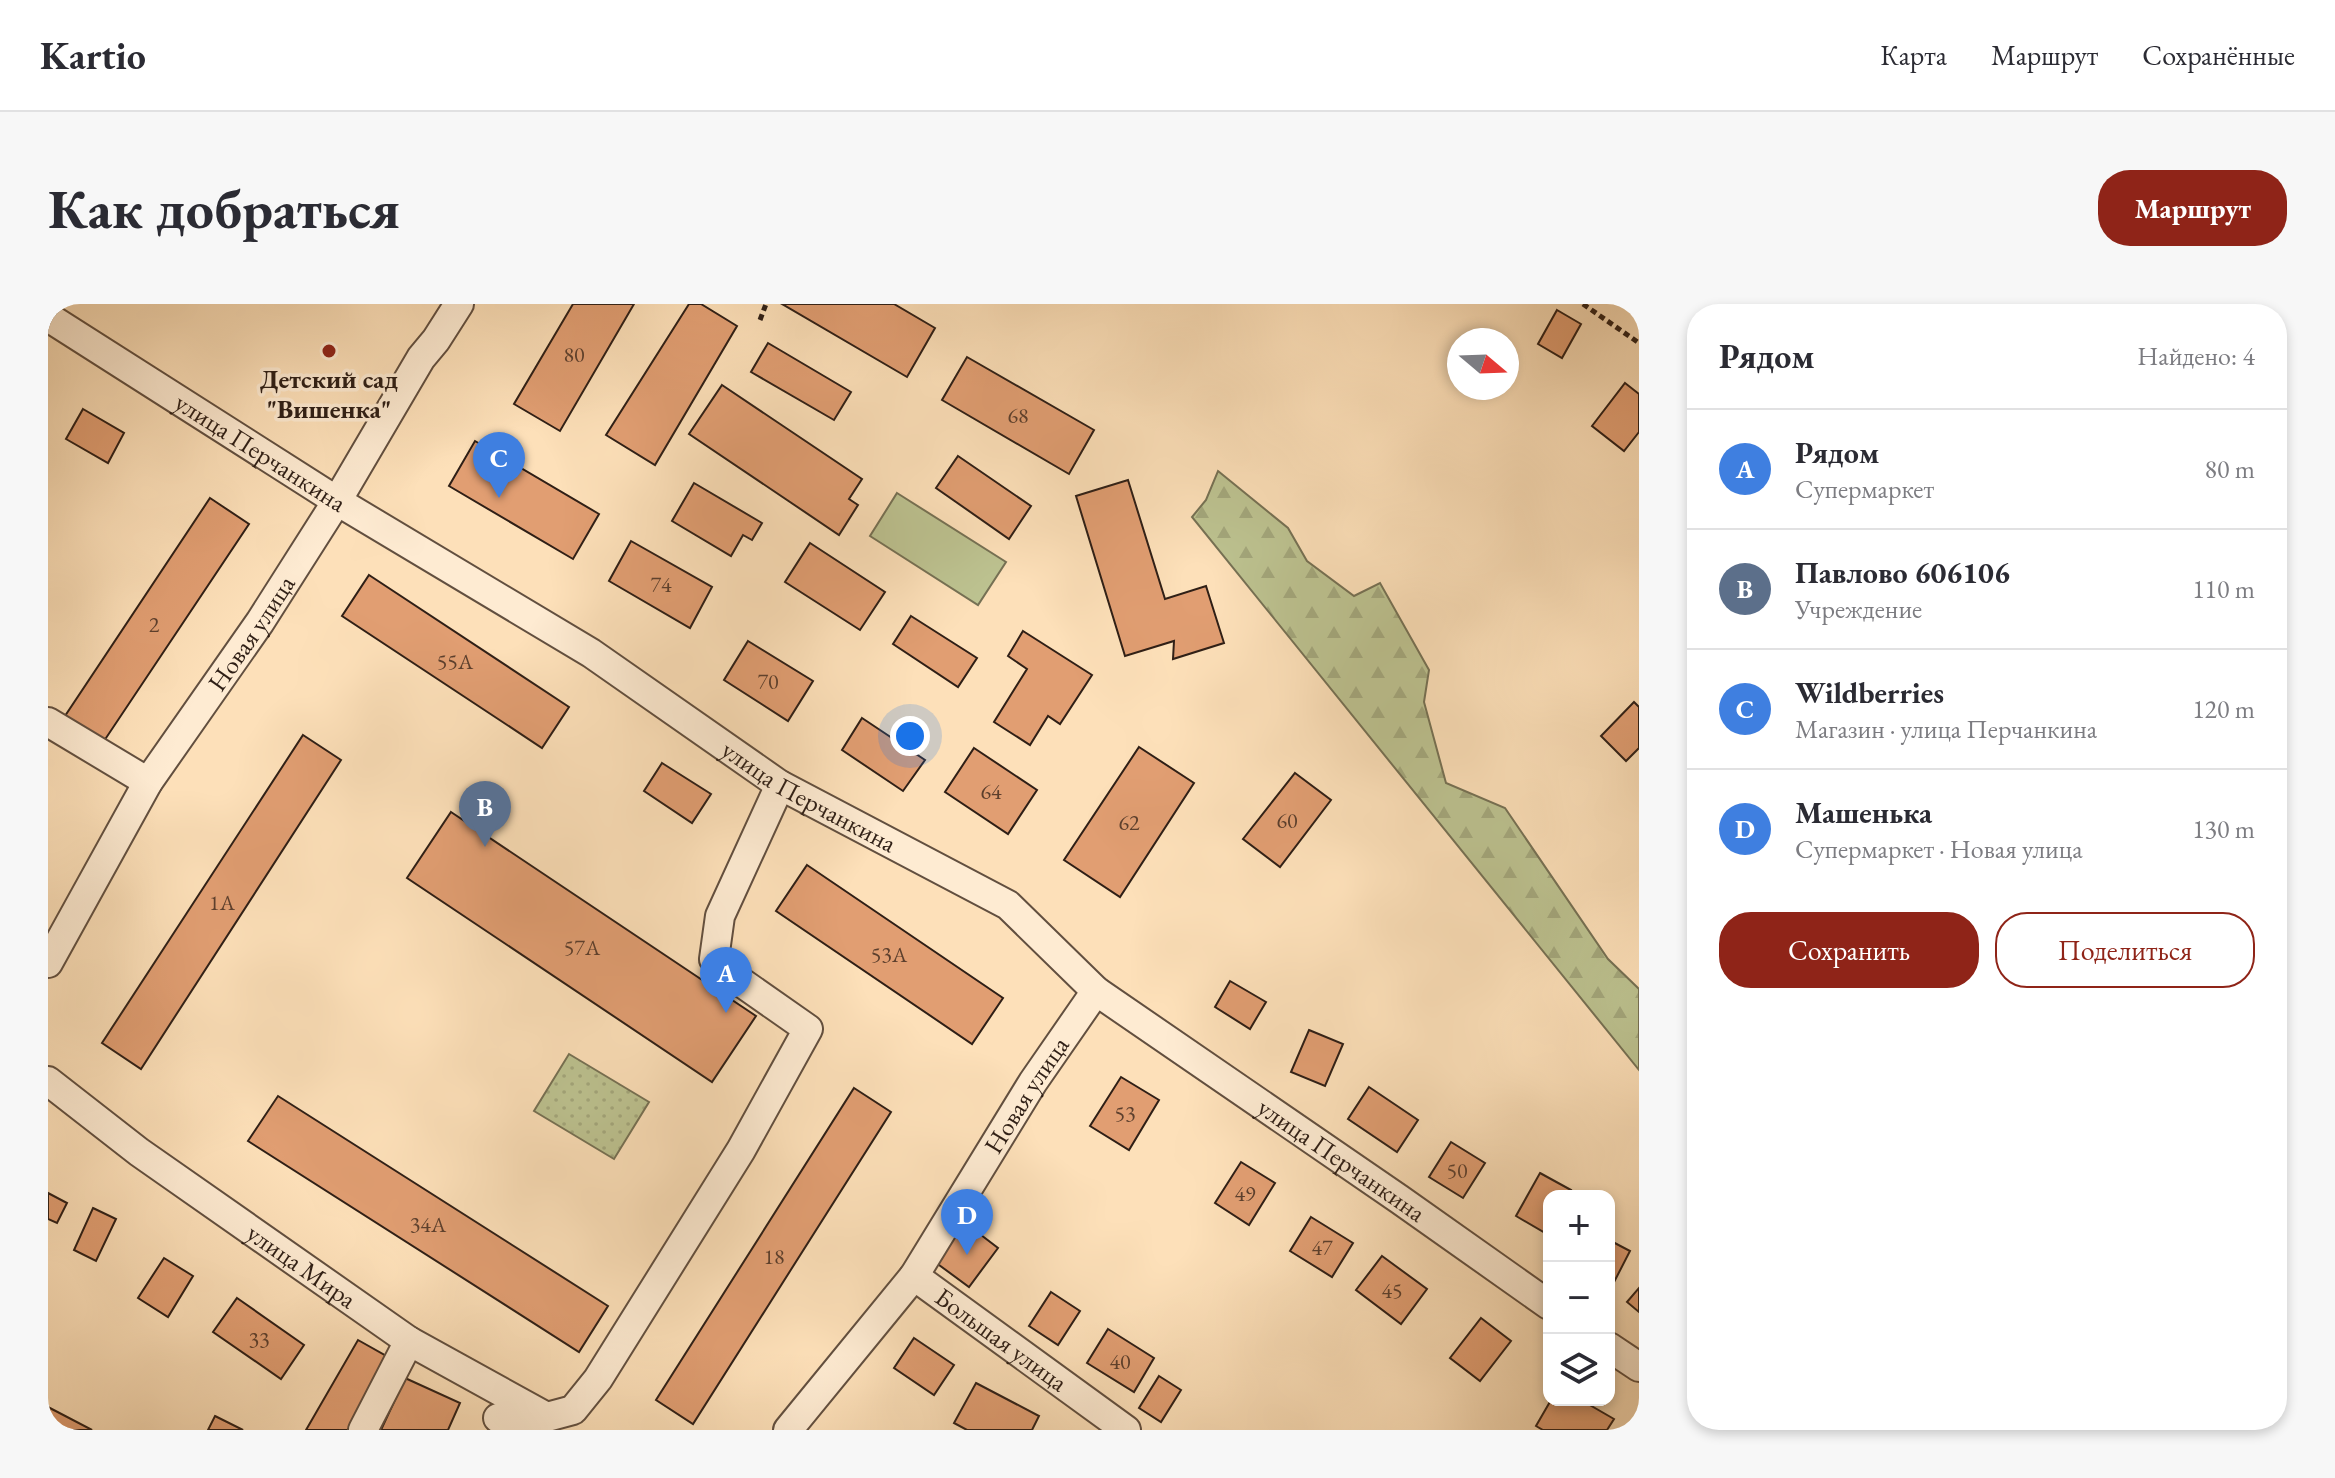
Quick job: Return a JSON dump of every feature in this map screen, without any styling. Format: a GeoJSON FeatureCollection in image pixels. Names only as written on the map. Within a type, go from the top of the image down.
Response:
{"type":"FeatureCollection","features":[{"type":"Feature","properties":{"kind":"street","name":"Новая улица"},"geometry":{"type":"LineString","coordinates":[[48,963],[148,782],[260,622],[337,501],[421,358],[459,304]]}},
{"type":"Feature","properties":{"kind":"street","name":"улица Перчанкина"},"geometry":{"type":"LineString","coordinates":[[48,317],[337,501],[591,653],[780,785],[1008,905],[1096,991],[1543,1301]]}},
{"type":"Feature","properties":{"kind":"street"},"geometry":{"type":"LineString","coordinates":[[48,722],[148,782]]}},
{"type":"Feature","properties":{"kind":"street"},"geometry":{"type":"LineString","coordinates":[[558,1424],[598,1379],[741,1150],[808,1029],[738,980],[714,959],[720,916],[780,785]]}},
{"type":"Feature","properties":{"kind":"street","name":"Новая улица"},"geometry":{"type":"LineString","coordinates":[[788,1430],[914,1276],[1033,1082],[1096,991]]}},
{"type":"Feature","properties":{"kind":"street","name":"улица Мира"},"geometry":{"type":"LineString","coordinates":[[48,1081],[139,1152],[409,1341],[501,1415],[558,1424]]}},
{"type":"Feature","properties":{"kind":"street","name":"Большая улица"},"geometry":{"type":"LineString","coordinates":[[914,1276],[1126,1430]]}},
{"type":"Feature","properties":{"kind":"street"},"geometry":{"type":"LineString","coordinates":[[363,1430],[409,1341]]}},
{"type":"Feature","properties":{"kind":"street"},"geometry":{"type":"LineString","coordinates":[[1615,1351],[1639,1367]]}},
{"type":"Feature","properties":{"kind":"path"},"geometry":{"type":"LineString","coordinates":[[760,320],[766,304]]}},
{"type":"Feature","properties":{"kind":"path"},"geometry":{"type":"LineString","coordinates":[[1583,304],[1639,343]]}},
{"type":"Feature","properties":{"kind":"green space"},"geometry":{"type":"Polygon","coordinates":[[[1218,471],[1288,528],[1307,561],[1354,596],[1380,583],[1429,670],[1424,702],[1446,783],[1505,808],[1608,959],[1639,989],[1639,1070],[1192,517],[1206,500],[1218,471]]]}},
{"type":"Feature","properties":{"kind":"green space"},"geometry":{"type":"Polygon","coordinates":[[[897,493],[1006,562],[978,605],[870,536],[897,493]]]}},
{"type":"Feature","properties":{"kind":"green space"},"geometry":{"type":"Polygon","coordinates":[[[569,1054],[649,1102],[614,1159],[534,1111],[569,1054]]]}},
{"type":"Feature","properties":{"kind":"building"},"geometry":{"type":"Polygon","coordinates":[[[573,304],[634,304],[560,431],[514,404],[573,304]]]}},
{"type":"Feature","properties":{"kind":"building"},"geometry":{"type":"Polygon","coordinates":[[[689,304],[701,304],[737,326],[655,465],[606,435],[689,304]]]}},
{"type":"Feature","properties":{"kind":"building"},"geometry":{"type":"Polygon","coordinates":[[[782,304],[894,304],[935,328],[907,377],[782,304]]]}},
{"type":"Feature","properties":{"kind":"building"},"geometry":{"type":"Polygon","coordinates":[[[1557,310],[1581,324],[1562,358],[1538,344],[1557,310]]]}},
{"type":"Feature","properties":{"kind":"building"},"geometry":{"type":"Polygon","coordinates":[[[768,343],[851,392],[834,420],[751,372],[768,343]]]}},
{"type":"Feature","properties":{"kind":"building"},"geometry":{"type":"Polygon","coordinates":[[[967,357],[1094,430],[1069,474],[942,400],[967,357]]]}},
{"type":"Feature","properties":{"kind":"building"},"geometry":{"type":"Polygon","coordinates":[[[1625,383],[1639,394],[1639,432],[1624,451],[1592,426],[1625,383]]]}},
{"type":"Feature","properties":{"kind":"building"},"geometry":{"type":"Polygon","coordinates":[[[722,385],[862,479],[849,499],[858,505],[839,535],[689,434],[722,385]]]}},
{"type":"Feature","properties":{"kind":"building"},"geometry":{"type":"Polygon","coordinates":[[[83,409],[124,433],[108,463],[66,439],[83,409]]]}},
{"type":"Feature","properties":{"kind":"building"},"geometry":{"type":"Polygon","coordinates":[[[475,441],[599,514],[573,559],[449,486],[475,441]]]}},
{"type":"Feature","properties":{"kind":"building"},"geometry":{"type":"Polygon","coordinates":[[[958,456],[1031,506],[1009,539],[936,488],[958,456]]]}},
{"type":"Feature","properties":{"kind":"building"},"geometry":{"type":"Polygon","coordinates":[[[1128,480],[1165,599],[1206,586],[1224,643],[1173,659],[1174,641],[1125,656],[1076,496],[1128,480]]]}},
{"type":"Feature","properties":{"kind":"building"},"geometry":{"type":"Polygon","coordinates":[[[694,483],[762,523],[752,540],[743,535],[731,556],[672,521],[694,483]]]}},
{"type":"Feature","properties":{"kind":"building"},"geometry":{"type":"Polygon","coordinates":[[[210,498],[249,524],[98,750],[59,725],[210,498]]]}},
{"type":"Feature","properties":{"kind":"building"},"geometry":{"type":"Polygon","coordinates":[[[631,541],[712,587],[690,628],[609,581],[631,541]]]}},
{"type":"Feature","properties":{"kind":"building"},"geometry":{"type":"Polygon","coordinates":[[[810,543],[885,592],[860,630],[785,582],[810,543]]]}},
{"type":"Feature","properties":{"kind":"building"},"geometry":{"type":"Polygon","coordinates":[[[369,575],[569,707],[542,748],[342,616],[369,575]]]}},
{"type":"Feature","properties":{"kind":"building"},"geometry":{"type":"Polygon","coordinates":[[[911,616],[977,658],[958,687],[893,644],[911,616]]]}},
{"type":"Feature","properties":{"kind":"building"},"geometry":{"type":"Polygon","coordinates":[[[1023,631],[1092,675],[1060,724],[1048,716],[1030,745],[994,722],[1027,669],[1008,656],[1023,631]]]}},
{"type":"Feature","properties":{"kind":"building"},"geometry":{"type":"Polygon","coordinates":[[[748,641],[813,681],[788,721],[724,680],[748,641]]]}},
{"type":"Feature","properties":{"kind":"building"},"geometry":{"type":"Polygon","coordinates":[[[1634,702],[1639,707],[1639,748],[1626,761],[1601,736],[1634,702]]]}},
{"type":"Feature","properties":{"kind":"building"},"geometry":{"type":"Polygon","coordinates":[[[862,718],[925,760],[903,791],[842,750],[862,718]]]}},
{"type":"Feature","properties":{"kind":"building"},"geometry":{"type":"Polygon","coordinates":[[[303,735],[341,760],[141,1069],[102,1043],[303,735]]]}},
{"type":"Feature","properties":{"kind":"building"},"geometry":{"type":"Polygon","coordinates":[[[1139,747],[1194,783],[1120,897],[1064,860],[1139,747]]]}},
{"type":"Feature","properties":{"kind":"building"},"geometry":{"type":"Polygon","coordinates":[[[974,748],[1037,790],[1008,834],[945,792],[974,748]]]}},
{"type":"Feature","properties":{"kind":"building"},"geometry":{"type":"Polygon","coordinates":[[[662,763],[711,794],[692,823],[644,791],[662,763]]]}},
{"type":"Feature","properties":{"kind":"building"},"geometry":{"type":"Polygon","coordinates":[[[1295,773],[1331,800],[1280,867],[1243,839],[1295,773]]]}},
{"type":"Feature","properties":{"kind":"building"},"geometry":{"type":"Polygon","coordinates":[[[451,812],[756,1016],[712,1082],[407,878],[451,812]]]}},
{"type":"Feature","properties":{"kind":"building"},"geometry":{"type":"Polygon","coordinates":[[[807,865],[1003,998],[972,1044],[776,911],[807,865]]]}},
{"type":"Feature","properties":{"kind":"building"},"geometry":{"type":"Polygon","coordinates":[[[1230,981],[1266,1002],[1250,1029],[1215,1007],[1230,981]]]}},
{"type":"Feature","properties":{"kind":"building"},"geometry":{"type":"Polygon","coordinates":[[[1309,1030],[1343,1044],[1325,1086],[1291,1072],[1309,1030]]]}},
{"type":"Feature","properties":{"kind":"building"},"geometry":{"type":"Polygon","coordinates":[[[1121,1077],[1159,1100],[1129,1150],[1090,1126],[1121,1077]]]}},
{"type":"Feature","properties":{"kind":"building"},"geometry":{"type":"Polygon","coordinates":[[[1369,1087],[1418,1120],[1397,1152],[1348,1119],[1369,1087]]]}},
{"type":"Feature","properties":{"kind":"building"},"geometry":{"type":"Polygon","coordinates":[[[854,1088],[891,1112],[693,1424],[656,1400],[854,1088]]]}},
{"type":"Feature","properties":{"kind":"building"},"geometry":{"type":"Polygon","coordinates":[[[278,1096],[608,1306],[579,1352],[248,1141],[278,1096]]]}},
{"type":"Feature","properties":{"kind":"building"},"geometry":{"type":"Polygon","coordinates":[[[1451,1142],[1485,1163],[1463,1198],[1429,1177],[1451,1142]]]}},
{"type":"Feature","properties":{"kind":"building"},"geometry":{"type":"Polygon","coordinates":[[[1241,1162],[1275,1183],[1249,1225],[1215,1203],[1241,1162]]]}},
{"type":"Feature","properties":{"kind":"building"},"geometry":{"type":"Polygon","coordinates":[[[1540,1173],[1571,1190],[1543,1190],[1543,1232],[1516,1216],[1540,1173]]]}},
{"type":"Feature","properties":{"kind":"building"},"geometry":{"type":"Polygon","coordinates":[[[48,1193],[67,1203],[57,1223],[48,1219],[48,1193]]]}},
{"type":"Feature","properties":{"kind":"building"},"geometry":{"type":"Polygon","coordinates":[[[93,1208],[116,1219],[96,1261],[74,1250],[93,1208]]]}},
{"type":"Feature","properties":{"kind":"building"},"geometry":{"type":"Polygon","coordinates":[[[1311,1217],[1353,1243],[1332,1277],[1290,1251],[1311,1217]]]}},
{"type":"Feature","properties":{"kind":"building"},"geometry":{"type":"Polygon","coordinates":[[[964,1222],[998,1248],[969,1287],[935,1262],[964,1222]]]}},
{"type":"Feature","properties":{"kind":"building"},"geometry":{"type":"Polygon","coordinates":[[[1615,1243],[1630,1251],[1615,1280],[1615,1243]]]}},
{"type":"Feature","properties":{"kind":"building"},"geometry":{"type":"Polygon","coordinates":[[[1382,1256],[1427,1289],[1401,1324],[1356,1290],[1382,1256]]]}},
{"type":"Feature","properties":{"kind":"building"},"geometry":{"type":"Polygon","coordinates":[[[164,1258],[193,1276],[168,1317],[138,1298],[164,1258]]]}},
{"type":"Feature","properties":{"kind":"building"},"geometry":{"type":"Polygon","coordinates":[[[1639,1288],[1639,1312],[1627,1302],[1639,1288]]]}},
{"type":"Feature","properties":{"kind":"building"},"geometry":{"type":"Polygon","coordinates":[[[1051,1292],[1080,1311],[1058,1345],[1029,1326],[1051,1292]]]}},
{"type":"Feature","properties":{"kind":"building"},"geometry":{"type":"Polygon","coordinates":[[[237,1298],[304,1345],[281,1379],[213,1332],[237,1298]]]}},
{"type":"Feature","properties":{"kind":"building"},"geometry":{"type":"Polygon","coordinates":[[[1481,1318],[1511,1341],[1480,1381],[1450,1358],[1481,1318]]]}},
{"type":"Feature","properties":{"kind":"building"},"geometry":{"type":"Polygon","coordinates":[[[1108,1329],[1154,1358],[1134,1392],[1087,1363],[1108,1329]]]}},
{"type":"Feature","properties":{"kind":"building"},"geometry":{"type":"Polygon","coordinates":[[[914,1338],[954,1365],[934,1395],[894,1368],[914,1338]]]}},
{"type":"Feature","properties":{"kind":"building"},"geometry":{"type":"Polygon","coordinates":[[[358,1340],[388,1357],[348,1430],[306,1430],[358,1340]]]}},
{"type":"Feature","properties":{"kind":"building"},"geometry":{"type":"Polygon","coordinates":[[[1159,1376],[1181,1390],[1161,1422],[1139,1408],[1159,1376]]]}},
{"type":"Feature","properties":{"kind":"building"},"geometry":{"type":"Polygon","coordinates":[[[405,1378],[460,1403],[448,1430],[381,1430],[405,1378]]]}},
{"type":"Feature","properties":{"kind":"building"},"geometry":{"type":"Polygon","coordinates":[[[976,1383],[1039,1416],[1032,1430],[967,1430],[954,1423],[976,1383]]]}},
{"type":"Feature","properties":{"kind":"building"},"geometry":{"type":"Polygon","coordinates":[[[1548,1406],[1591,1406],[1614,1419],[1607,1430],[1543,1430],[1536,1426],[1548,1406]]]}},
{"type":"Feature","properties":{"kind":"building"},"geometry":{"type":"Polygon","coordinates":[[[48,1407],[92,1430],[48,1430],[48,1407]]]}},
{"type":"Feature","properties":{"kind":"building"},"geometry":{"type":"Polygon","coordinates":[[[215,1416],[243,1430],[208,1430],[215,1416]]]}},
{"type":"Feature","properties":{"kind":"place","name":"Детский сад \"Вишенка\""},"geometry":{"type":"Point","coordinates":[329,351]}},
{"type":"Feature","properties":{"kind":"place","name":"Wildberries"},"geometry":{"type":"Point","coordinates":[499,498]}},
{"type":"Feature","properties":{"kind":"place","name":"Павлово 606106"},"geometry":{"type":"Point","coordinates":[485,847]}},
{"type":"Feature","properties":{"kind":"place","name":"Рядом"},"geometry":{"type":"Point","coordinates":[726,1013]}},
{"type":"Feature","properties":{"kind":"place","name":"Машенька"},"geometry":{"type":"Point","coordinates":[967,1255]}}]}
